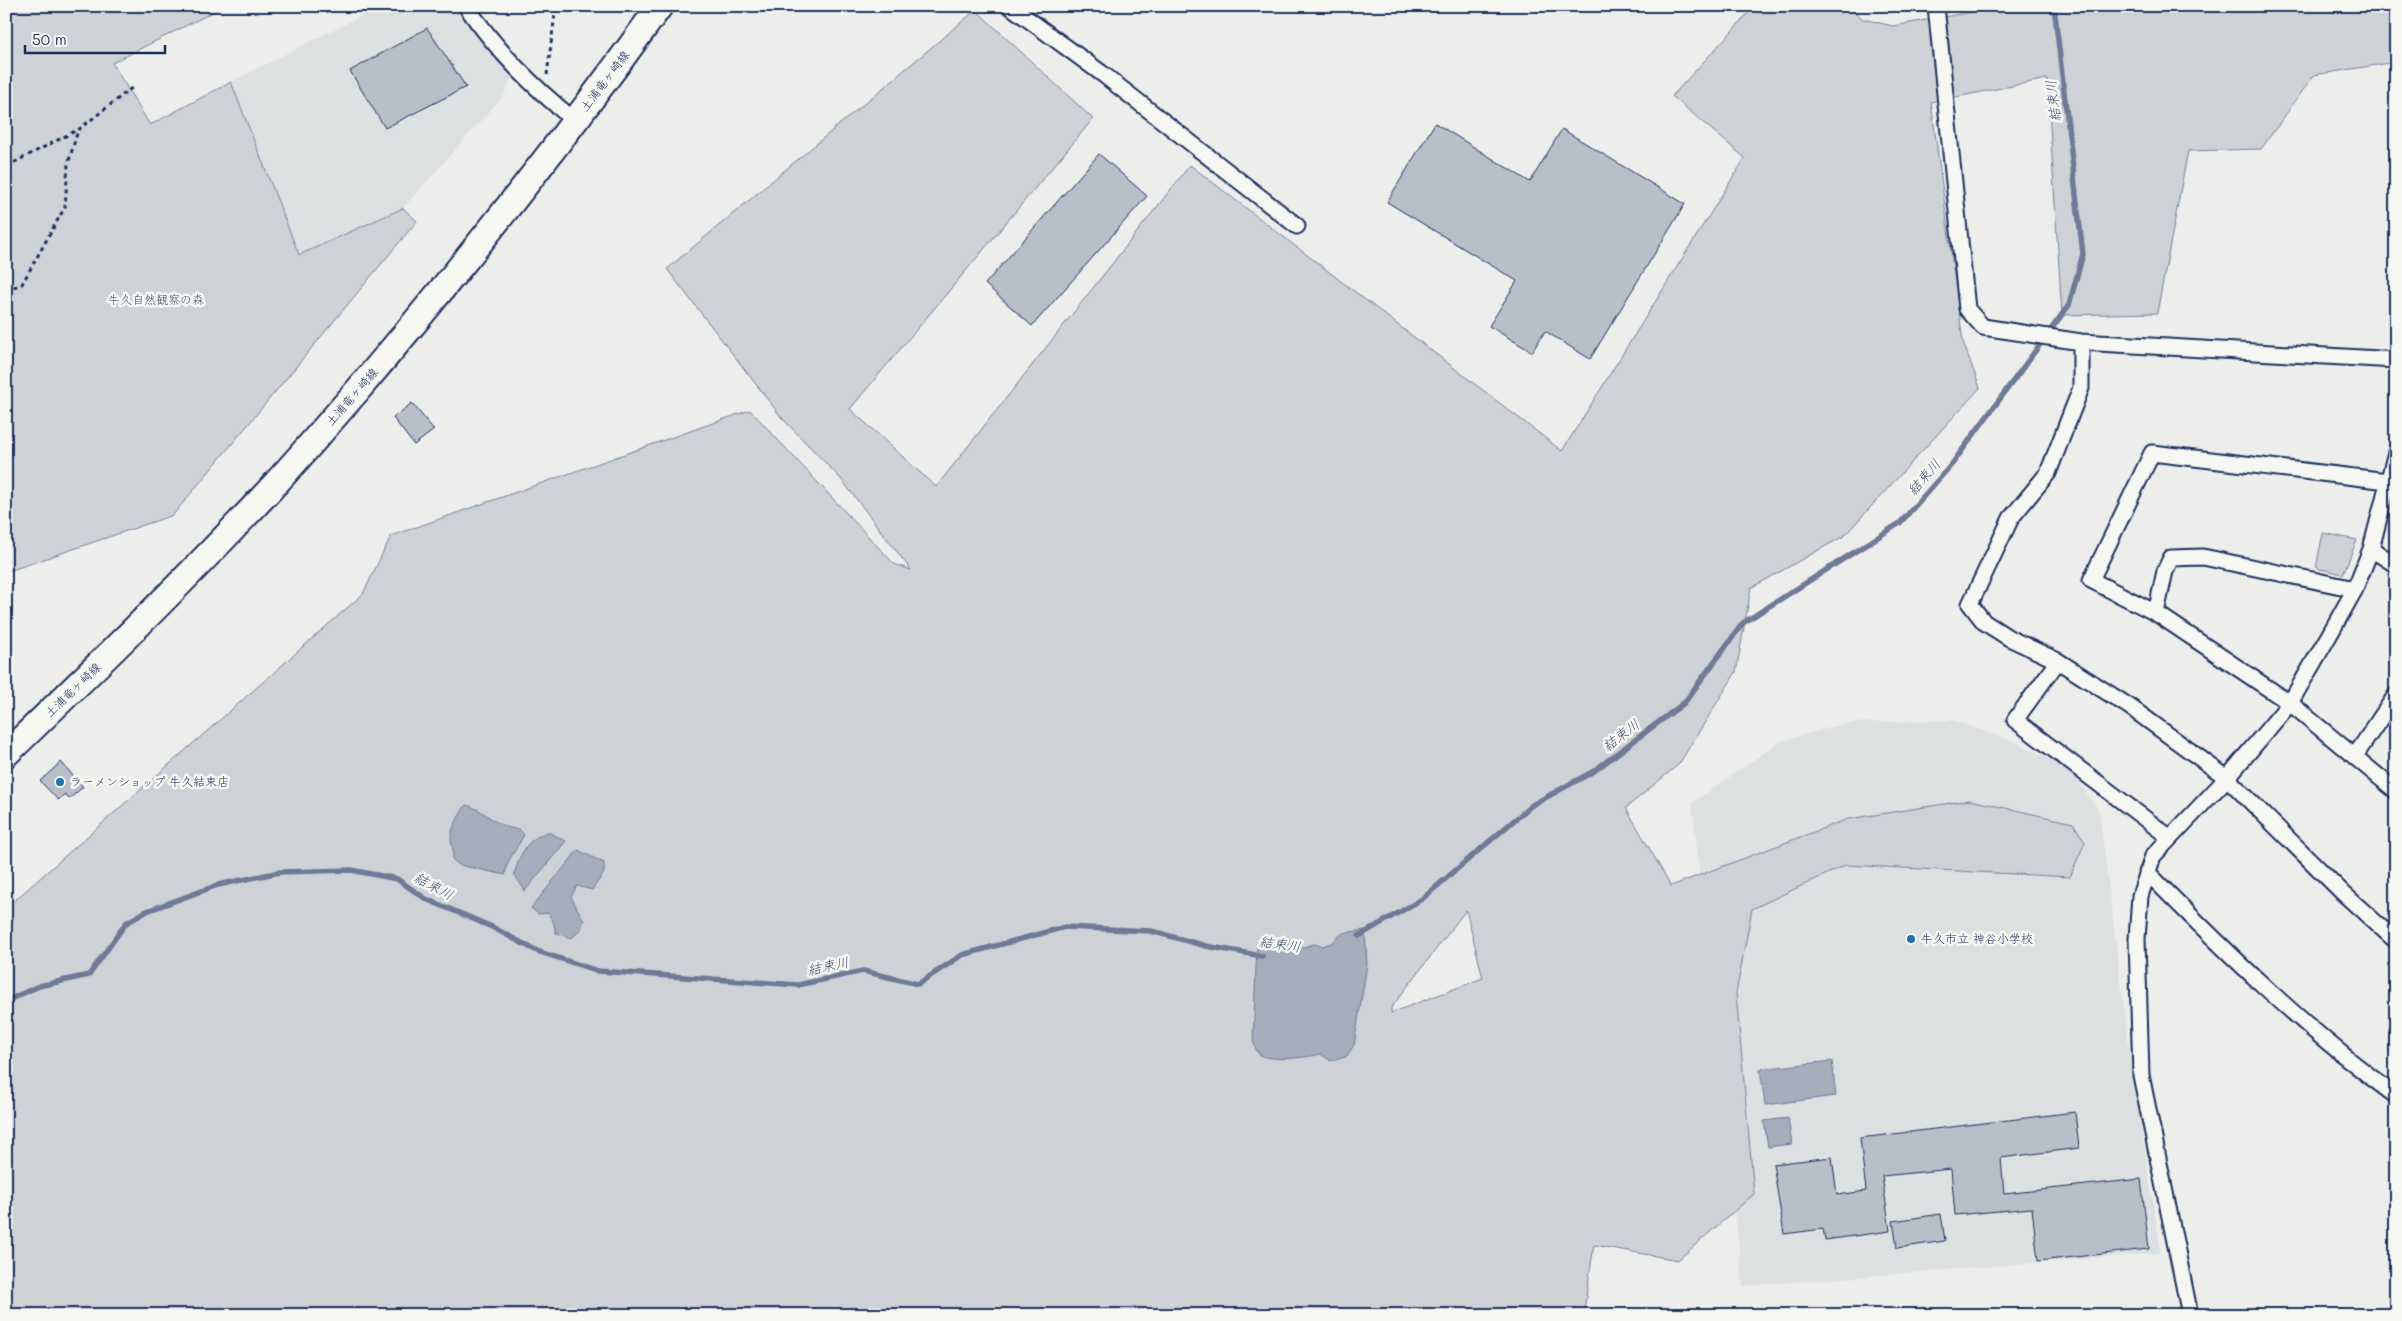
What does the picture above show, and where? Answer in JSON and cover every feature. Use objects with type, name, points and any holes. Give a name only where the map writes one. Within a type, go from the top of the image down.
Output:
[{"type":"main road","name":"土浦竜ヶ崎線","points":[[6,754],[116,648],[266,495],[409,330],[575,121],[660,6]]},
{"type":"street","points":[[466,6],[492,43],[544,96],[575,121]]},
{"type":"street","points":[[1010,6],[1104,75],[1297,226]]},
{"type":"street","points":[[1936,6],[1967,309],[1983,327],[2081,342],[2396,360]]},
{"type":"street","points":[[2081,342],[2081,388],[2048,473],[2011,518],[1970,604],[1984,622],[2009,638],[2058,661],[2130,707],[2227,778],[2344,894],[2396,940]]},
{"type":"street","points":[[2388,481],[2152,453],[2091,580],[2156,612],[2290,703],[2396,791]]},
{"type":"street","points":[[2190,1315],[2141,1075],[2137,938],[2140,896],[2153,856],[2227,778],[2290,703],[2355,589],[2372,550],[2395,456]]},
{"type":"street","points":[[2372,550],[2396,565]]},
{"type":"street","points":[[2156,612],[2165,571],[2171,558],[2203,557],[2355,589]]},
{"type":"street","points":[[2058,661],[2015,720],[2169,837]]},
{"type":"street","points":[[2355,756],[2396,695]]},
{"type":"street","points":[[2147,872],[2219,945],[2365,1073],[2396,1096]]},
{"type":"path","points":[[544,96],[556,6]]},
{"type":"path","points":[[6,163],[13,163],[78,130],[133,87]]},
{"type":"path","points":[[6,290],[22,284],[65,207],[68,164],[78,130]]},
{"type":"shaded area","points":[[380,6],[466,6],[515,68],[504,95],[403,208],[299,255],[231,82]]},
{"type":"shaded area","name":"牛久市立 神谷小学校","points":[[1952,720],[2015,742],[2067,767],[2099,810],[2132,1069],[2161,1253],[1743,1286],[1692,803],[1781,741],[1847,723]]},
{"type":"green space","name":"牛久自然観察の森","points":[[6,6],[225,6],[112,63],[150,125],[231,82],[299,255],[403,208],[417,221],[173,515],[6,572]]},
{"type":"green space","points":[[1755,6],[1848,6],[1863,19],[1893,26],[2005,6],[2396,6],[2396,62],[2314,75],[2261,149],[2188,151],[2157,313],[2062,315],[2047,79],[1931,102],[1963,342],[1980,388],[1844,536],[1751,588],[1736,672],[1679,764],[1626,808],[1671,886],[1848,819],[1970,800],[2073,823],[2085,842],[2070,877],[1846,865],[1752,909],[1736,993],[1754,1194],[1678,1260],[1594,1245],[1584,1310],[1586,1315],[6,1315],[6,908],[363,594],[391,536],[750,410],[894,564],[911,570],[841,479],[782,418],[667,269],[976,10],[1093,119],[850,409],[936,487],[1190,165],[1562,451],[1745,158],[1672,96]],"holes":[[[1466,910],[1483,978],[1391,1013],[1391,1008]]]},
{"type":"green space","points":[[2323,533],[2357,540],[2343,574],[2316,568]]},
{"type":"water","points":[[466,805],[473,807],[504,826],[519,829],[524,835],[508,862],[505,875],[459,865],[452,859],[452,830]]},
{"type":"water","points":[[548,832],[566,841],[525,891],[514,874],[519,860],[529,843]]},
{"type":"water","points":[[578,850],[604,863],[604,873],[592,890],[577,886],[571,897],[584,921],[580,931],[571,938],[556,933],[553,921],[548,913],[538,914],[531,908]]},
{"type":"water","points":[[1365,930],[1367,965],[1354,1045],[1346,1057],[1331,1061],[1321,1054],[1279,1059],[1263,1056],[1258,1053],[1253,1042],[1257,943],[1268,947],[1287,938],[1300,948],[1314,944],[1322,946],[1331,943],[1343,933]]},
{"type":"water","points":[[1832,1061],[1836,1096],[1765,1105],[1760,1069]]},
{"type":"water","points":[[1788,1118],[1792,1144],[1768,1147],[1764,1121]]},
{"type":"building","points":[[427,28],[466,87],[385,128],[350,71]]},
{"type":"building","points":[[1435,123],[1530,182],[1562,129],[1685,204],[1590,359],[1545,331],[1532,352],[1489,326],[1517,281],[1387,202]]},
{"type":"building","points":[[1099,154],[1147,196],[1032,326],[985,284]]},
{"type":"building","points":[[412,403],[434,430],[414,445],[393,418]]},
{"type":"building","name":"ラーメンショップ 牛久結束店","points":[[61,762],[83,787],[69,799],[65,794],[58,800],[40,781]]},
{"type":"building","points":[[2075,1112],[2079,1148],[2001,1158],[2004,1194],[2141,1179],[2149,1249],[2038,1261],[2032,1208],[1955,1215],[1951,1169],[1882,1176],[1890,1231],[1825,1240],[1823,1229],[1784,1234],[1773,1164],[1832,1157],[1837,1195],[1866,1191],[1860,1138]]},
{"type":"building","points":[[1941,1214],[1945,1241],[1897,1248],[1893,1221]]},
{"type":"waterway","name":"結束川","points":[[1359,936],[1422,899],[1532,805],[1594,771],[1684,703],[1743,623],[1900,523],[1952,464],[2069,305],[2083,254],[2054,6]]},
{"type":"waterway","name":"結束川","points":[[6,1001],[39,986],[89,975],[126,923],[147,911],[218,885],[280,872],[351,870],[397,879],[426,899],[492,927],[537,951],[598,971],[798,985],[863,971],[918,984],[962,955],[1065,927],[1151,931],[1206,946],[1262,956]]},
{"type":"place","name":"ラーメンショップ 牛久結束店","points":[[60,782]]},
{"type":"place","name":"牛久市立 神谷小学校","points":[[1911,939]]}]
